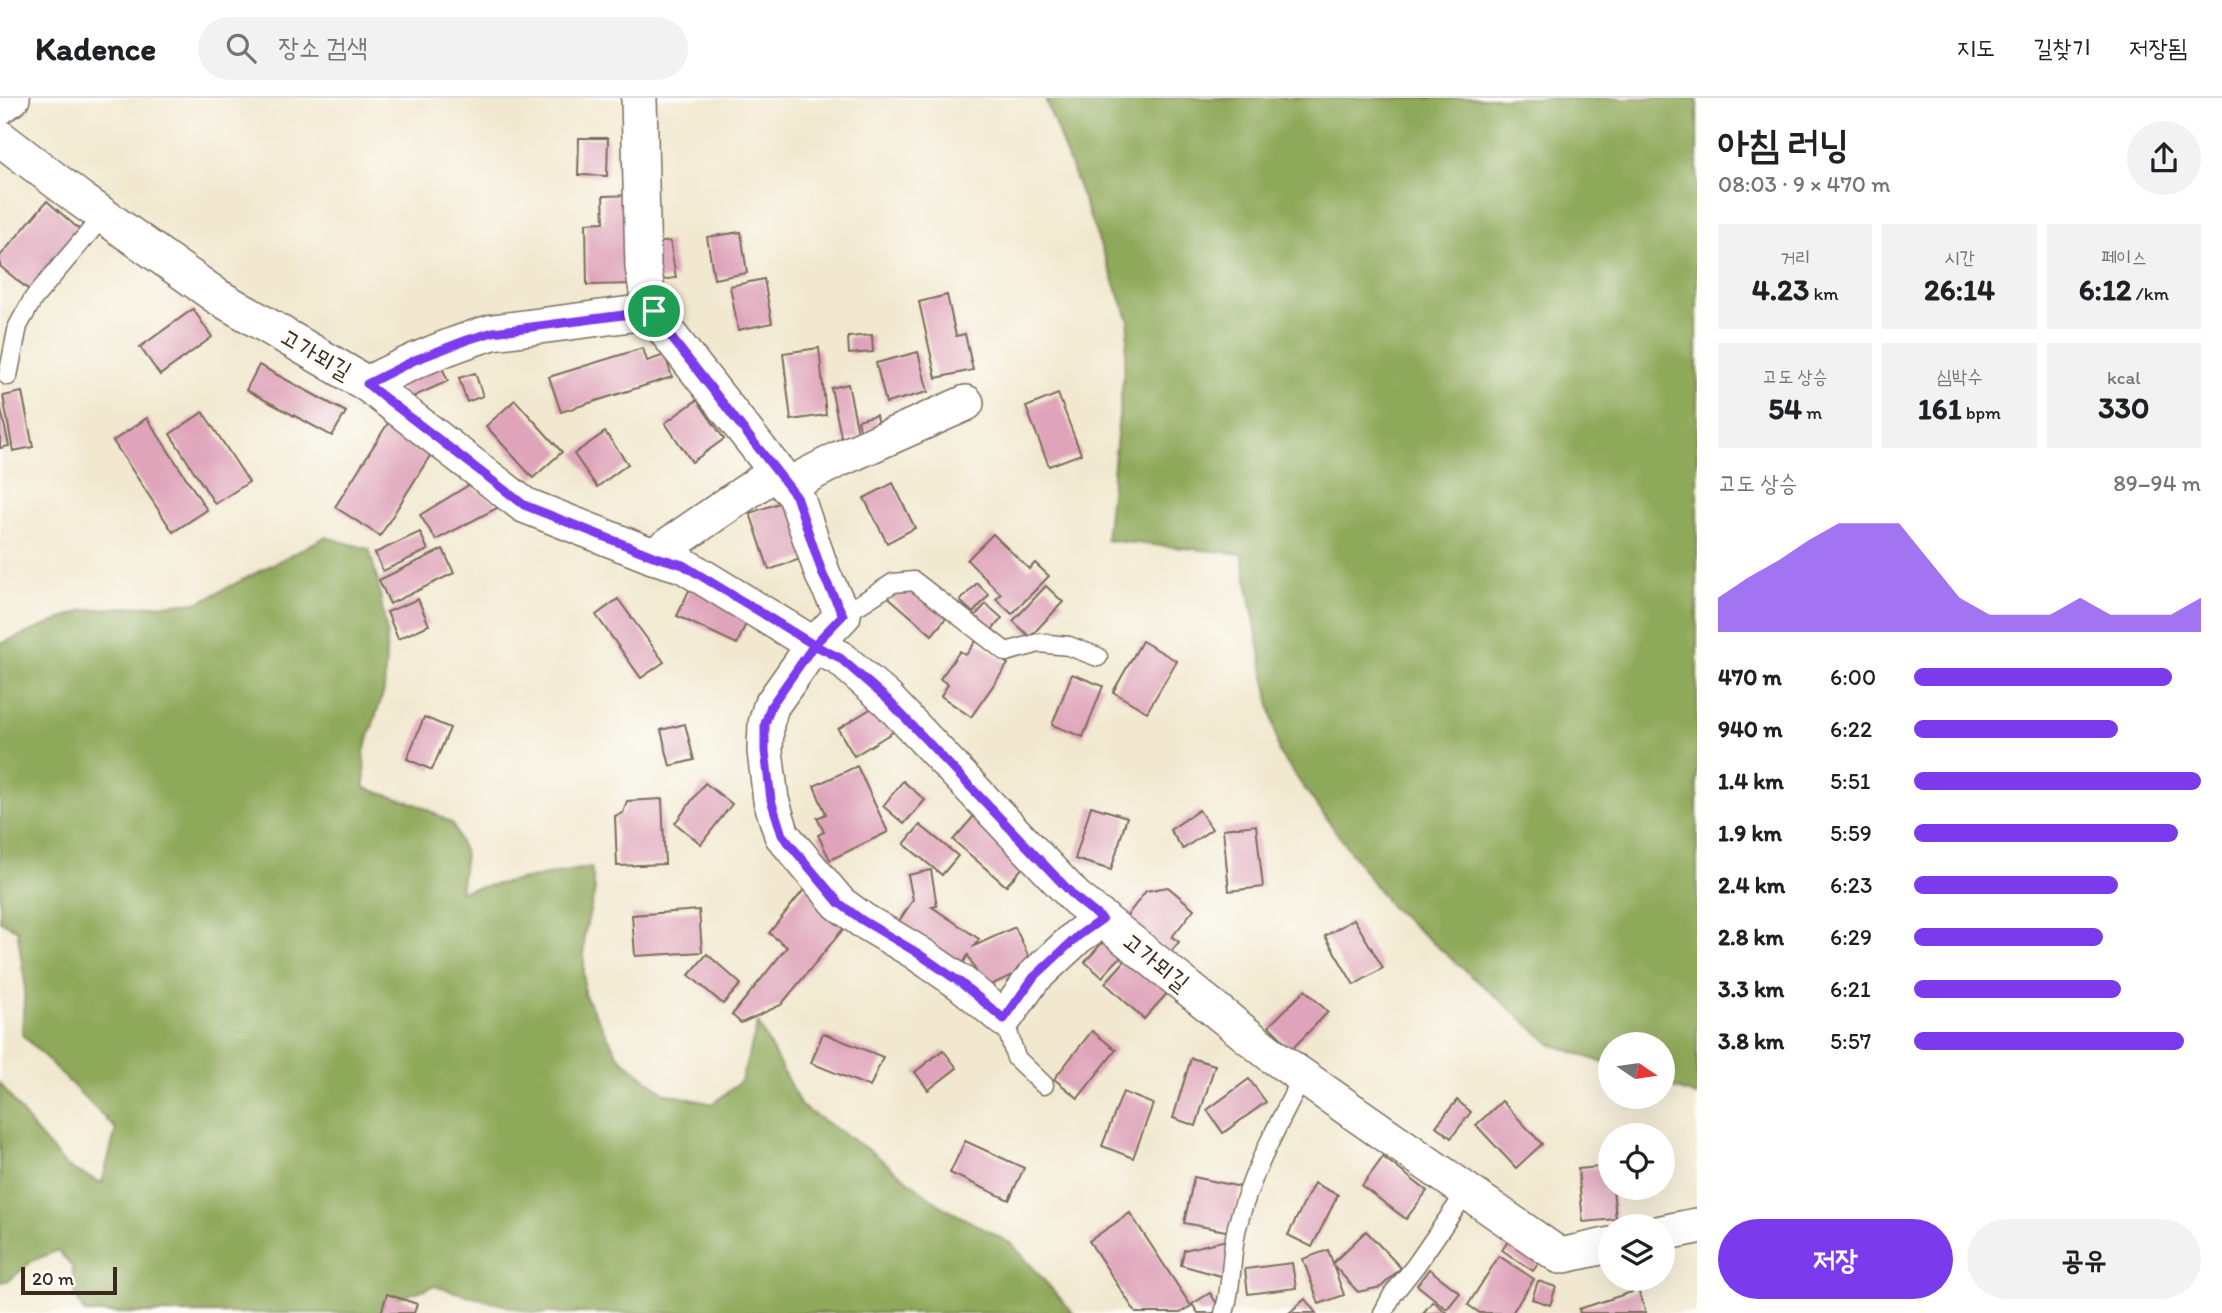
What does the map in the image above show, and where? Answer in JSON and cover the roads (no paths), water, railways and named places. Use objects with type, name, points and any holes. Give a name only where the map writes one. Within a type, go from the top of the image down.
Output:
[{"type":"street","points":[[0,106],[12,98]]},
{"type":"street","points":[[639,98],[643,267],[649,303],[663,327],[796,496],[823,575],[843,615],[814,645],[771,706],[765,724],[765,751],[771,800],[782,835],[839,903],[961,983],[1004,1019],[1033,978],[1078,936],[1102,919]]},
{"type":"street","name":"고가뫼길","points":[[0,138],[103,216],[218,297],[367,384],[524,505],[653,556],[683,565],[840,658],[887,699],[1076,898],[1273,1056],[1560,1256],[1598,1248]]},
{"type":"street","points":[[367,384],[415,360],[493,332],[654,311]]},
{"type":"street","points":[[653,556],[782,479],[849,454],[966,403]]},
{"type":"street","points":[[1675,1230],[1697,1226]]},
{"type":"lane","points":[[8,376],[18,326],[33,299],[103,216]]},
{"type":"lane","points":[[843,615],[893,583],[914,581],[1006,652],[1039,643],[1069,646],[1098,657]]},
{"type":"lane","points":[[1004,1019],[1016,1058],[1044,1085]]},
{"type":"lane","points":[[1224,1313],[1231,1284],[1237,1228],[1256,1169],[1303,1076]]},
{"type":"lane","points":[[1383,1313],[1393,1294],[1467,1191]]}]
